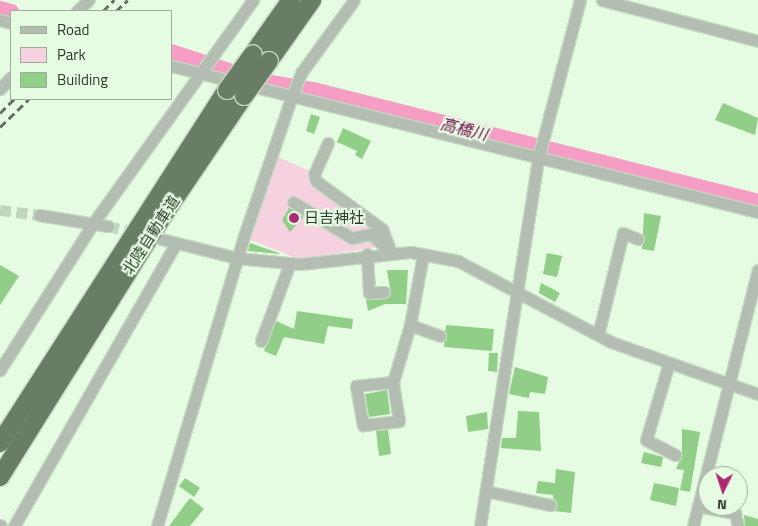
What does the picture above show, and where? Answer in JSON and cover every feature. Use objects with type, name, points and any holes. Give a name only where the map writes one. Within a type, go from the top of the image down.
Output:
[{"type":"highway","name":"北陸自動車道","points":[[0,443],[153,200],[227,90],[291,0]]},
{"type":"highway","name":"北陸自動車道","points":[[0,477],[86,338],[244,96],[312,0]]},
{"type":"highway","points":[[0,418],[153,200]]},
{"type":"highway","points":[[0,493],[86,338]]},
{"type":"street","points":[[78,10],[89,0]]},
{"type":"street","points":[[0,370],[94,222],[253,0]]},
{"type":"street","points":[[157,526],[237,258],[293,94],[301,73],[354,0]]},
{"type":"street","points":[[480,526],[538,156],[580,0]]},
{"type":"street","points":[[602,0],[758,41]]},
{"type":"street","points":[[172,66],[293,94],[758,212]]},
{"type":"street","points":[[0,89],[10,78]]},
{"type":"street","points":[[328,143],[314,174],[316,181],[382,228],[391,253]]},
{"type":"street","points":[[293,202],[352,238],[371,234],[391,253]]},
{"type":"street","points":[[39,215],[94,222],[108,226]]},
{"type":"street","points":[[598,335],[623,233],[638,238]]},
{"type":"street","points":[[162,239],[237,258],[290,263],[391,253],[423,255],[458,262],[516,294],[598,335],[669,363],[758,394]]},
{"type":"street","points":[[14,526],[176,243]]},
{"type":"street","points":[[366,254],[370,293],[384,292]]},
{"type":"street","points":[[393,382],[356,386],[363,424],[399,421],[393,382],[410,325],[423,255]]},
{"type":"street","points":[[261,341],[290,263]]},
{"type":"street","points":[[708,466],[758,270]]},
{"type":"street","points":[[410,325],[440,336]]},
{"type":"street","points":[[669,363],[646,440],[675,455]]},
{"type":"street","points":[[486,490],[550,505]]},
{"type":"street","points":[[693,526],[698,506]]},
{"type":"green space","points":[[278,157],[310,171],[384,222],[392,245],[299,259],[248,239]]},
{"type":"building","points":[[723,103],[758,118],[755,135],[715,120]]},
{"type":"building","points":[[311,114],[320,117],[314,134],[306,131]]},
{"type":"building","points":[[343,128],[371,141],[362,159],[355,155],[357,151],[337,142]]},
{"type":"building","points":[[289,208],[303,217],[290,232],[282,220]]},
{"type":"building","points":[[644,213],[661,216],[654,251],[642,249]]},
{"type":"building","points":[[250,243],[279,253],[279,254],[248,251]]},
{"type":"building","points":[[547,253],[562,256],[557,277],[543,274]]},
{"type":"building","points":[[0,265],[19,276],[0,305]]},
{"type":"building","points":[[387,270],[408,270],[406,304],[385,304],[368,311],[366,300],[391,295]]},
{"type":"building","points":[[541,283],[560,293],[555,302],[539,293]]},
{"type":"building","points":[[297,311],[353,319],[352,329],[328,326],[324,344],[284,337],[276,356],[264,351],[276,321],[294,329]]},
{"type":"building","points":[[446,325],[494,329],[492,351],[444,347]]},
{"type":"building","points":[[489,353],[498,353],[497,372],[488,371]]},
{"type":"building","points":[[515,367],[548,377],[545,394],[530,392],[529,398],[509,394]]},
{"type":"building","points":[[387,390],[390,414],[369,417],[365,394]]},
{"type":"building","points":[[518,411],[539,412],[541,451],[501,448],[502,438],[516,438]]},
{"type":"building","points":[[487,412],[488,429],[468,432],[466,416]]},
{"type":"building","points":[[682,429],[700,432],[690,492],[680,490],[684,470],[676,469],[682,455]]},
{"type":"building","points":[[388,430],[391,454],[379,456],[376,431]]},
{"type":"building","points":[[644,452],[663,457],[661,467],[641,463]]},
{"type":"building","points":[[556,469],[575,472],[571,513],[554,511],[553,495],[536,493],[538,481],[555,483]]},
{"type":"building","points":[[185,478],[200,488],[194,497],[179,486]]},
{"type":"building","points":[[654,483],[679,488],[676,506],[650,500]]},
{"type":"building","points":[[190,498],[204,509],[190,526],[169,526]]},
{"type":"building","points":[[744,516],[758,519],[758,526],[745,526]]},
{"type":"waterway","name":"高橋川","points":[[0,10],[10,13]]},
{"type":"waterway","name":"高橋川","points":[[172,53],[259,82],[313,91],[758,203]]},
{"type":"tunnel","points":[[0,210],[39,215]]},
{"type":"tunnel","points":[[108,226],[140,234]]},
{"type":"railway","points":[[104,10],[114,0]]},
{"type":"railway","points":[[117,10],[128,0]]},
{"type":"railway","points":[[0,113],[13,100]]},
{"type":"railway","points":[[0,127],[28,100]]},
{"type":"place","name":"日吉神社","points":[[294,218]]}]
